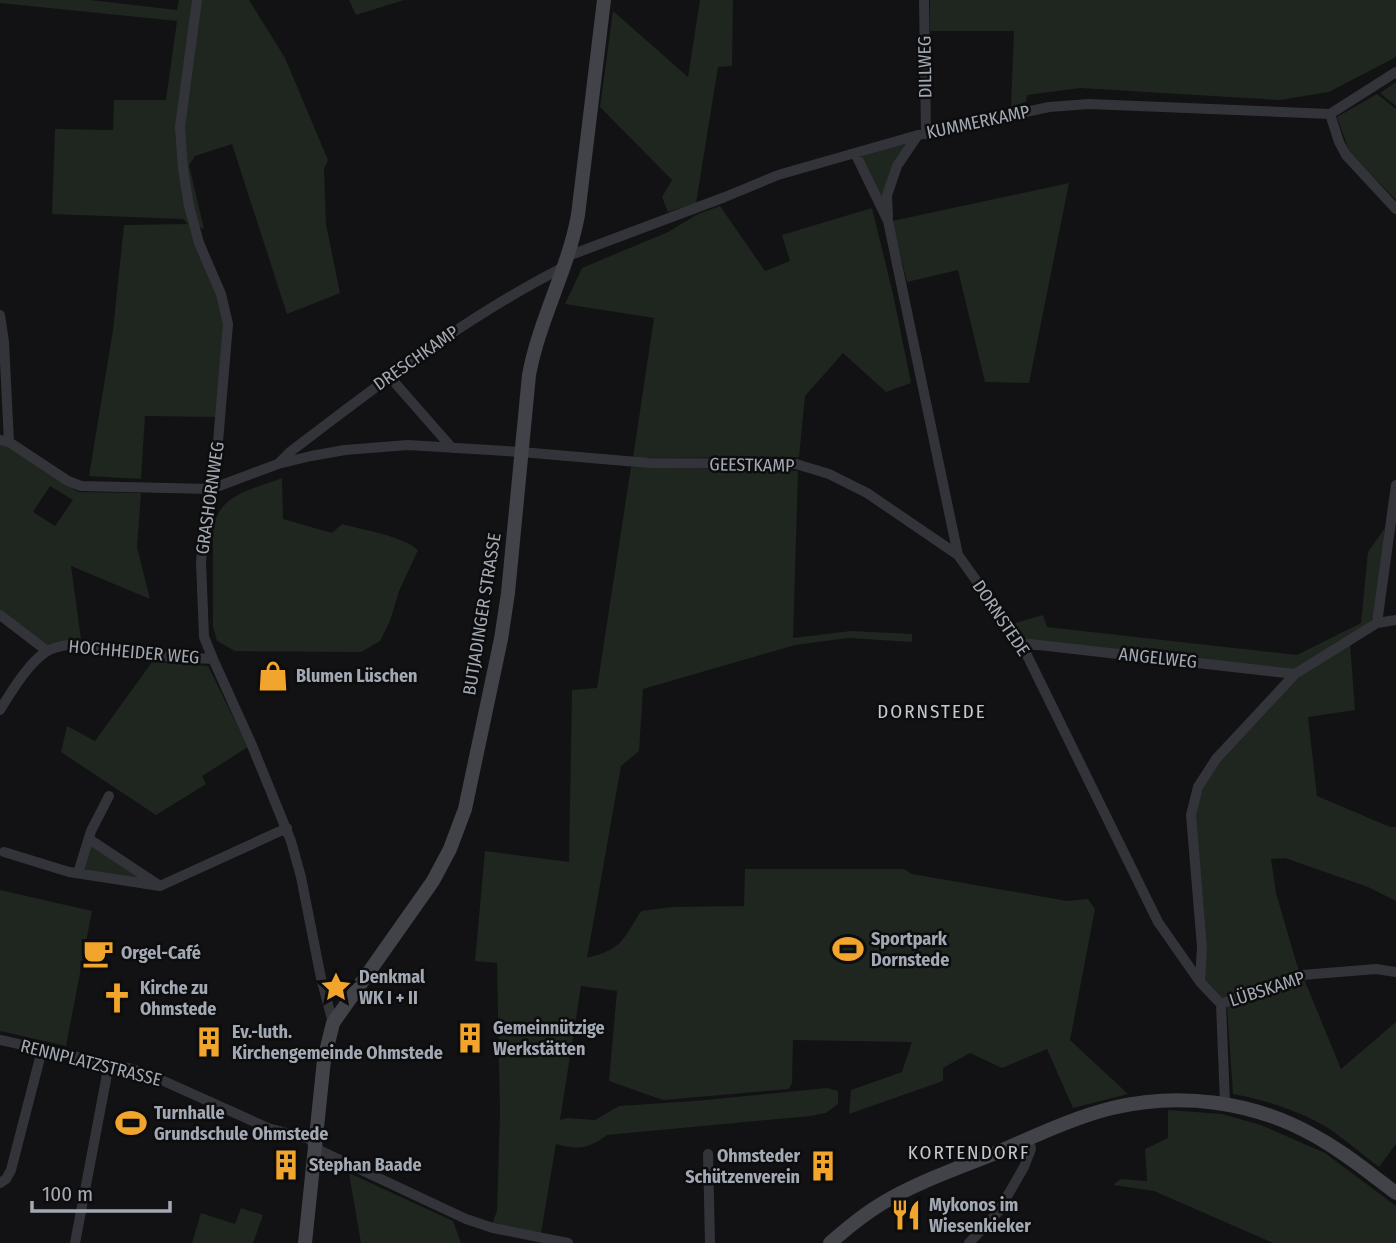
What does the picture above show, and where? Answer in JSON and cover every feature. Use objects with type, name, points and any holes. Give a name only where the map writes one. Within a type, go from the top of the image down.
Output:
[{"type":"street","name":"GRASHORNWEG","points":[[197,0],[180,127],[183,169],[199,243],[221,294],[228,324],[215,477],[207,502],[201,562],[204,637],[287,828],[301,877],[333,1023]]},
{"type":"street","name":"BUTJADINGER STRASSE","points":[[305,1243],[324,1060],[333,1023],[443,865],[464,810],[501,639],[508,593],[532,357],[566,261],[578,215],[604,0]]},
{"type":"street","name":"DILLWEG","points":[[922,134],[923,0]]},
{"type":"street","points":[[1396,72],[1330,114],[1346,155],[1396,209]]},
{"type":"street","name":"KUMMERKAMP","points":[[566,261],[778,175],[922,134],[1049,107],[1089,104],[1330,114]]},
{"type":"street","name":"DORNSTEDE","points":[[922,134],[897,166],[887,195],[888,222],[958,555],[1021,643],[1158,922],[1200,982],[1221,1004]]},
{"type":"street","name":"DORNSTEDE","points":[[855,153],[888,222]]},
{"type":"street","name":"DRESCHKAMP","points":[[278,464],[389,376],[501,300],[566,261]]},
{"type":"street","points":[[0,315],[4,342],[4,441],[68,481],[81,486],[211,489],[278,464]]},
{"type":"street","points":[[389,376],[453,448]]},
{"type":"street","name":"GEESTKAMP","points":[[278,464],[345,450],[408,445],[649,463],[796,464],[829,474],[867,493],[958,555]]},
{"type":"street","points":[[1377,624],[1396,485]]},
{"type":"street","points":[[0,615],[47,651]]},
{"type":"street","points":[[1200,982],[1202,947],[1191,815],[1198,788],[1216,758],[1295,674],[1377,624],[1396,620]]},
{"type":"street","name":"ANGELWEG","points":[[1021,643],[1295,674]]},
{"type":"street","name":"HOCHHEIDER WEG","points":[[0,710],[25,673],[47,651],[57,647],[70,644],[155,656],[213,659]]},
{"type":"street","points":[[78,873],[89,839],[109,796]]},
{"type":"street","points":[[4,852],[69,872],[160,886],[287,828]]},
{"type":"street","points":[[89,839],[160,886]]},
{"type":"street","name":"LÜBSKAMP","points":[[1221,1004],[1302,975],[1376,969],[1396,972]]},
{"type":"street","points":[[1221,1004],[1225,1104]]},
{"type":"street","name":"RENNPLATZSTRASSE","points":[[0,1040],[132,1069],[170,1083],[278,1132],[309,1139],[321,1151],[466,1219],[493,1228],[568,1243]]},
{"type":"street","points":[[0,1183],[11,1170],[42,1050]]},
{"type":"street","points":[[75,1243],[109,1064]]},
{"type":"street","points":[[830,1243],[867,1214],[897,1196],[1088,1115],[1145,1101],[1225,1104],[1265,1114],[1306,1131],[1396,1193]]},
{"type":"street","points":[[969,1243],[998,1212],[1024,1167],[1031,1149],[1029,1139]]},
{"type":"street","points":[[709,1154],[710,1243]]},
{"type":"shaded area","points":[[0,0],[90,0],[177,10],[179,0],[249,0],[285,58],[328,160],[324,169],[326,224],[340,293],[287,314],[232,144],[195,156],[189,165],[204,229],[189,225],[221,307],[225,335],[217,417],[145,416],[141,479],[89,476],[113,330],[124,225],[188,224],[183,219],[52,214],[55,129],[113,130],[114,100],[166,100],[177,21],[0,3]]},
{"type":"shaded area","points":[[349,0],[404,0],[356,15]]},
{"type":"shaded area","points":[[700,0],[733,0],[732,66],[718,67],[696,203],[668,212],[662,197],[672,180],[600,107],[613,11],[688,77]]},
{"type":"shaded area","points":[[930,0],[1396,0],[1396,57],[1329,92],[1280,100],[1080,88],[1027,95],[1026,102],[1011,107],[1014,31],[930,31]]},
{"type":"shaded area","points":[[1396,82],[1396,106],[1380,93]]},
{"type":"shaded area","points":[[1377,94],[1396,109],[1396,200],[1350,153],[1337,117]]},
{"type":"shaded area","points":[[911,139],[884,207],[861,154]]},
{"type":"shaded area","points":[[1069,183],[1029,383],[985,382],[958,270],[907,282],[892,221]]},
{"type":"shaded area","points":[[720,206],[765,271],[790,261],[782,235],[872,208],[911,383],[886,392],[843,353],[805,396],[799,457],[633,458],[654,318],[565,304],[582,268],[668,232],[698,214]]},
{"type":"shaded area","points":[[0,445],[7,446],[78,492],[141,493],[137,547],[150,599],[71,566],[81,639],[46,647],[0,611]],"holes":[[[50,486],[73,500],[55,526],[33,512]]]},
{"type":"shaded area","points":[[631,467],[798,471],[793,638],[851,631],[912,634],[912,642],[848,638],[795,645],[643,689],[639,751],[621,766],[587,958],[614,948],[642,911],[672,907],[744,906],[745,869],[904,869],[912,874],[1067,901],[1088,899],[1095,909],[1070,1040],[1128,1094],[1073,1108],[1047,1049],[1002,1068],[970,1053],[943,1068],[943,1081],[849,1114],[851,1090],[902,1072],[912,1042],[793,1040],[792,1083],[789,1089],[663,1100],[609,1081],[617,991],[581,986],[560,1120],[595,1120],[619,1106],[827,1088],[838,1091],[838,1104],[826,1113],[810,1116],[607,1135],[583,1147],[556,1144],[541,1233],[492,1224],[497,1211],[500,1112],[497,963],[475,961],[485,851],[569,862],[572,690],[597,688]]},
{"type":"shaded area","points":[[282,478],[283,519],[332,533],[342,524],[393,537],[418,550],[380,641],[361,652],[235,651],[217,641],[213,627],[213,529],[216,517],[238,494]]},
{"type":"shaded area","points":[[1385,528],[1375,622],[1296,670],[1023,641],[1012,624],[1043,615],[1047,627],[1297,655],[1361,623],[1368,552]]},
{"type":"shaded area","points":[[1350,643],[1355,710],[1308,717],[1317,796],[1390,827],[1396,827],[1396,901],[1368,887],[1285,858],[1271,859],[1276,893],[1300,972],[1223,1000],[1204,980],[1207,944],[1195,815],[1203,788],[1221,759],[1298,675]]},
{"type":"shaded area","points":[[152,662],[208,666],[248,747],[202,776],[206,784],[156,815],[61,752],[67,726],[95,741]]},
{"type":"shaded area","points":[[91,845],[145,880],[83,871]]},
{"type":"shaded area","points":[[0,890],[92,911],[66,1046],[0,1031]]},
{"type":"shaded area","points":[[1304,979],[1341,1069],[1396,1022],[1396,1144],[1379,1167],[1331,1130],[1308,1117],[1271,1103],[1233,1094],[1227,1006]]},
{"type":"shaded area","points":[[1168,1110],[1222,1114],[1261,1125],[1325,1153],[1396,1206],[1396,1243],[1273,1243],[1154,1191],[1113,1185],[1121,1179],[1147,1181],[1145,1149],[1168,1138]]},
{"type":"shaded area","points":[[349,1173],[453,1221],[461,1243],[361,1243]]},
{"type":"shaded area","points":[[241,1208],[263,1215],[253,1243],[192,1243],[201,1213],[235,1224]]},
{"type":"place","name":"Blumen Lüschen","points":[[273,676]]},
{"type":"place","name":"Sportpark Dornstede","points":[[848,949]]},
{"type":"place","name":"Orgel-Café","points":[[98,953]]},
{"type":"place","name":"Denkmal WK I + II","points":[[336,987]]},
{"type":"place","name":"Kirche zu Ohmstede","points":[[117,998]]},
{"type":"place","name":"Gemeinnützige Werkstätten","points":[[470,1038]]},
{"type":"place","name":"Ev.-luth. Kirchengemeinde Ohmstede","points":[[209,1042]]},
{"type":"place","name":"Turnhalle Grundschule Ohmstede","points":[[131,1123]]},
{"type":"place","name":"Stephan Baade","points":[[286,1165]]},
{"type":"place","name":"Ohmsteder Schützenverein","points":[[823,1166]]},
{"type":"place","name":"Mykonos im Wiesenkieker","points":[[906,1215]]},
{"type":"district","name":"DORNSTEDE","points":[[932,711]]},
{"type":"district","name":"KORTENDORF","points":[[969,1152]]}]
